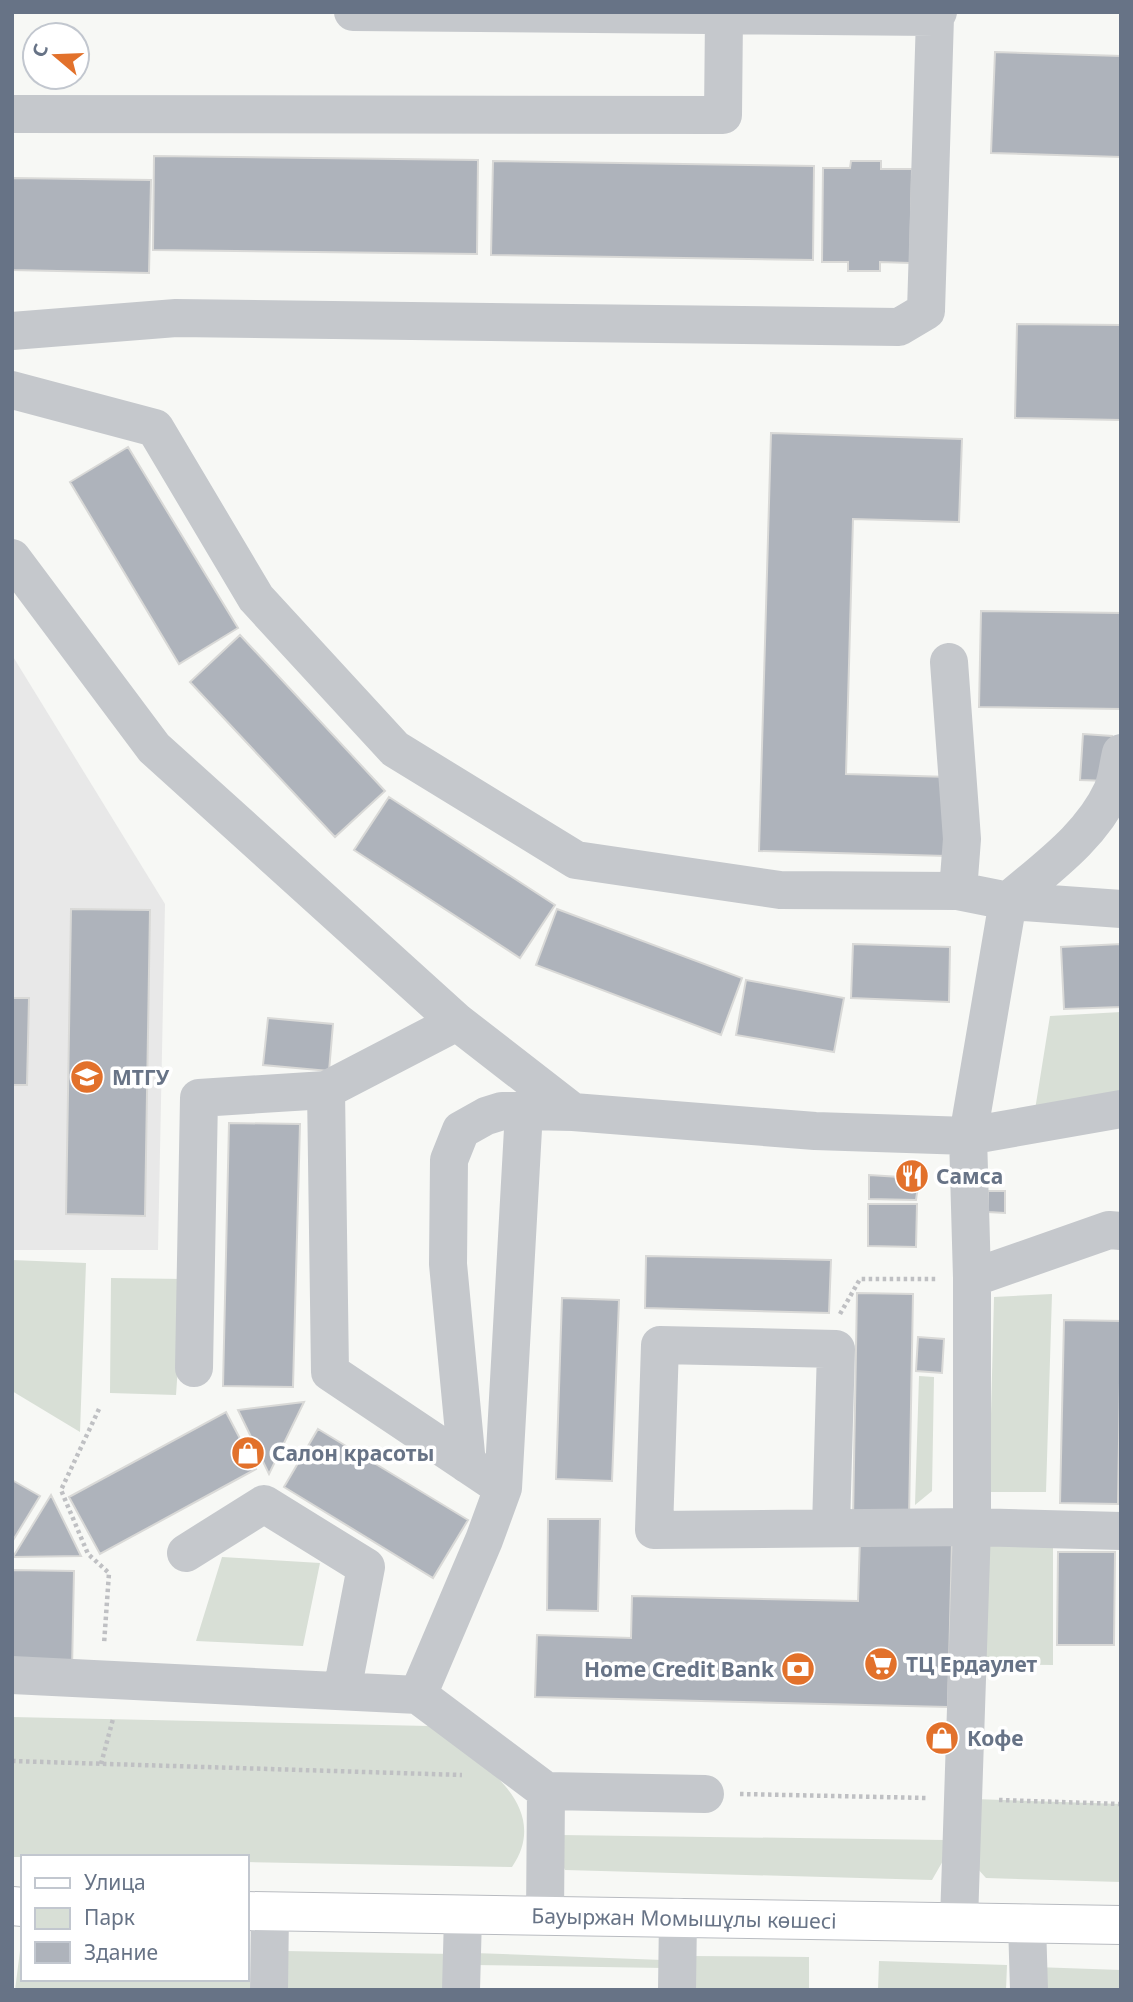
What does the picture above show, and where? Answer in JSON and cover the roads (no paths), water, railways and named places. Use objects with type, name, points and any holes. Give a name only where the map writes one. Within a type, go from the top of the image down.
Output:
[{"type":"main road","name":"Бауыржан Момышұлы көшесі","points":[[258,1912],[1121,1925]]},
{"type":"street","points":[[12,331],[176,318],[899,327],[926,311],[937,15],[353,12]]},
{"type":"street","points":[[12,114],[723,116],[724,16]]},
{"type":"street","points":[[12,390],[155,428],[256,597],[395,749],[576,860],[780,890],[958,891],[1008,901],[1121,909]]},
{"type":"street","points":[[12,558],[154,748],[457,1022],[573,1112]]},
{"type":"street","points":[[948,662],[962,839],[958,891]]},
{"type":"street","points":[[959,1921],[972,1527],[972,1278],[968,1136],[1008,901],[1074,844],[1097,817],[1114,789],[1121,753]]},
{"type":"street","points":[[194,1368],[199,1098],[326,1090],[457,1022]]},
{"type":"street","points":[[326,1090],[330,1372],[503,1488]]},
{"type":"street","points":[[467,1464],[448,1264],[449,1160],[461,1130],[494,1113],[524,1111],[573,1112],[815,1130],[968,1136],[1121,1109]]},
{"type":"street","points":[[418,1695],[484,1540],[503,1488],[524,1111]]},
{"type":"street","points":[[972,1278],[1109,1230],[1121,1231]]},
{"type":"street","points":[[831,1528],[836,1349],[660,1345],[654,1530],[972,1527],[1121,1531]]},
{"type":"street","points":[[186,1553],[264,1504],[366,1567],[342,1691]]},
{"type":"street","points":[[12,1675],[418,1695],[546,1791],[705,1794]]},
{"type":"street","points":[[545,1916],[546,1791]]},
{"type":"street","points":[[258,1912],[269,1990]]},
{"type":"street","points":[[461,1990],[463,1916]]},
{"type":"street","points":[[677,1990],[678,1917]]},
{"type":"street","points":[[1027,1923],[1028,1990]]},
{"type":"place","name":"МТГУ","points":[[87,1077]]},
{"type":"place","name":"Самса","points":[[912,1176]]},
{"type":"place","name":"Салон красоты","points":[[248,1453]]},
{"type":"place","name":"ТЦ Ердаулет","points":[[881,1664]]},
{"type":"place","name":"Home Credit Bank","points":[[798,1669]]},
{"type":"place","name":"Кофе","points":[[942,1738]]}]
